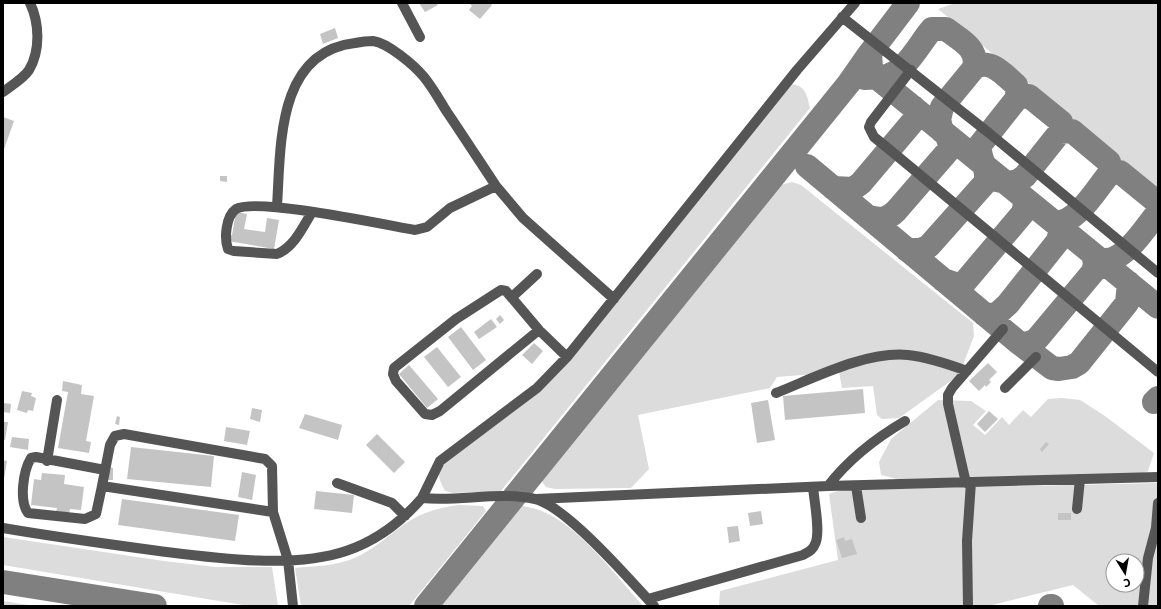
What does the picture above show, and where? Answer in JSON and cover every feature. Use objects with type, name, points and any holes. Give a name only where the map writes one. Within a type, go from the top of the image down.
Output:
[{"type":"lane","points":[[3,92],[29,70],[35,51],[38,34],[35,14],[30,3]]},
{"type":"lane","points":[[402,3],[420,37]]},
{"type":"lane","points":[[3,528],[79,540],[216,558],[288,560],[312,559],[346,551],[368,542],[405,516],[422,498],[440,461],[537,388],[567,357],[797,70],[855,3]]},
{"type":"lane","points":[[842,17],[911,70],[1158,272]]},
{"type":"lane","points":[[277,206],[282,134],[288,100],[298,77],[318,57],[332,49],[350,44],[372,41],[389,46],[424,76],[496,186],[523,218],[614,299]]},
{"type":"lane","points":[[911,70],[871,122],[869,127],[870,132],[1158,372]]},
{"type":"lane","points":[[312,212],[291,245],[284,252],[277,254],[234,251],[228,249],[226,242],[231,214],[235,209],[241,207],[277,206],[312,212],[415,230],[427,227],[450,208],[496,186]]},
{"type":"lane","points":[[512,297],[537,274]]},
{"type":"lane","points":[[539,330],[440,411],[432,415],[425,414],[396,381],[393,374],[394,368],[456,319],[501,290],[506,291],[512,297],[539,330],[567,357]]},
{"type":"lane","points":[[968,606],[967,541],[969,482],[948,404],[948,395],[952,388],[1003,330]]},
{"type":"lane","points":[[776,393],[848,365],[882,356],[907,355],[928,358],[968,371]]},
{"type":"lane","points":[[1005,388],[1036,356]]},
{"type":"lane","points":[[47,461],[57,400]]},
{"type":"lane","points":[[828,486],[839,473],[874,441],[884,433],[905,421]]},
{"type":"lane","points":[[104,470],[47,461],[36,457],[31,458],[27,464],[22,499],[24,507],[28,513],[85,519],[91,518],[96,514],[110,445],[115,436],[124,434],[265,459],[272,466],[273,512],[288,560],[293,606]]},
{"type":"lane","points":[[422,498],[442,500],[515,497],[536,499],[828,486],[1158,477]]},
{"type":"lane","points":[[1077,509],[1080,479]]},
{"type":"lane","points":[[337,484],[392,503],[405,516]]},
{"type":"lane","points":[[102,486],[273,512]]},
{"type":"lane","points":[[856,486],[861,518]]},
{"type":"lane","points":[[536,499],[565,516],[651,603],[803,554],[812,549],[816,543],[817,534],[813,487]]},
{"type":"lane","points":[[1142,606],[1148,558],[1156,528],[1158,503]]},
{"type":"shaded area","points":[[955,3],[1158,3],[1158,190],[938,9]]},
{"type":"shaded area","points":[[790,84],[802,88],[808,98],[810,108],[501,491],[453,493],[445,491],[439,473],[446,461],[548,382]]},
{"type":"shaded area","points":[[792,182],[801,185],[973,323],[974,336],[959,375],[899,418],[882,419],[877,415],[873,386],[842,388],[839,372],[777,377],[770,388],[638,415],[649,469],[631,488],[555,489],[546,487],[540,479],[777,186]]},
{"type":"shaded area","points":[[1062,398],[1080,400],[1105,416],[1154,453],[1148,471],[1141,474],[897,479],[881,475],[879,462],[891,439],[938,400],[971,401],[986,411],[973,425],[985,435],[1002,417],[1009,425],[1023,410],[1031,417],[1048,399]]},
{"type":"shaded area","points":[[1158,483],[1158,606],[1099,606],[1073,585],[988,606],[719,606],[720,591],[838,560],[829,494],[841,490]]},
{"type":"shaded area","points":[[460,505],[483,506],[486,511],[409,606],[301,606],[295,568],[332,564],[352,559],[376,546],[404,525],[423,514]]},
{"type":"shaded area","points":[[518,505],[544,512],[558,519],[571,529],[610,567],[643,606],[438,606]]},
{"type":"shaded area","points":[[3,537],[164,561],[216,567],[272,567],[278,606],[249,606],[3,565]]},
{"type":"shaded area","points":[[3,601],[35,606],[3,606]]},
{"type":"building","points":[[419,3],[436,3],[438,5],[425,12]]},
{"type":"building","points":[[469,3],[490,3],[492,5],[480,19],[469,10],[472,6]]},
{"type":"building","points":[[335,28],[338,38],[323,44],[320,34]]},
{"type":"building","points":[[3,117],[14,121],[3,152]]},
{"type":"building","points":[[220,176],[227,176],[227,182],[220,181]]},
{"type":"building","points":[[236,212],[247,214],[244,229],[265,232],[267,218],[279,220],[274,249],[228,241],[229,235],[232,235]]},
{"type":"building","points":[[500,315],[504,320],[500,324],[496,319]]},
{"type":"building","points":[[491,319],[497,327],[479,339],[474,332]]},
{"type":"building","points":[[461,327],[486,360],[473,370],[448,337]]},
{"type":"building","points":[[534,343],[543,351],[532,364],[522,355]]},
{"type":"building","points":[[437,347],[461,377],[448,387],[424,357]]},
{"type":"building","points":[[988,363],[997,372],[989,380],[991,382],[979,391],[969,381]]},
{"type":"building","points":[[409,365],[438,399],[427,408],[399,374]]},
{"type":"building","points":[[63,381],[82,385],[81,394],[94,396],[86,441],[91,442],[89,453],[58,448],[68,392],[62,391]]},
{"type":"building","points":[[863,389],[865,413],[785,420],[783,396]]},
{"type":"building","points":[[22,391],[32,393],[31,396],[36,398],[33,411],[28,410],[27,413],[17,410]]},
{"type":"building","points":[[768,400],[775,440],[757,443],[751,403]]},
{"type":"building","points":[[3,403],[11,404],[10,413],[3,412]]},
{"type":"building","points":[[252,408],[262,410],[260,422],[250,419]]},
{"type":"building","points":[[989,411],[998,419],[985,432],[977,424]]},
{"type":"building","points":[[305,414],[342,425],[338,440],[299,428]]},
{"type":"building","points":[[117,416],[120,417],[119,425],[115,424]]},
{"type":"building","points":[[3,422],[8,422],[5,440],[3,440]]},
{"type":"building","points":[[226,427],[250,431],[247,445],[224,441]]},
{"type":"building","points":[[377,434],[405,462],[394,473],[366,445]]},
{"type":"building","points":[[12,437],[29,439],[28,450],[10,447]]},
{"type":"building","points":[[1046,442],[1049,444],[1042,452],[1040,449]]},
{"type":"building","points":[[131,447],[214,456],[211,487],[127,479]]},
{"type":"building","points":[[3,460],[7,461],[4,479],[3,479]]},
{"type":"building","points":[[108,467],[113,468],[113,480],[107,480]]},
{"type":"building","points":[[242,472],[256,475],[252,500],[238,497]]},
{"type":"building","points":[[42,473],[65,475],[64,484],[84,487],[81,510],[70,509],[69,514],[56,512],[57,508],[31,505],[34,479],[41,480]]},
{"type":"building","points":[[316,491],[354,495],[352,513],[314,509]]},
{"type":"building","points":[[122,499],[239,515],[235,541],[118,525]]},
{"type":"building","points":[[761,511],[763,524],[750,526],[748,513]]},
{"type":"building","points":[[1058,513],[1071,513],[1071,520],[1058,520]]},
{"type":"building","points":[[738,526],[740,541],[729,543],[727,527]]},
{"type":"building","points":[[844,537],[845,541],[852,539],[857,554],[842,558],[836,540]]},
{"type":"taxiway","points":[[908,3],[870,53],[871,69],[876,77],[1158,307]]},
{"type":"taxiway","points":[[864,78],[883,77],[898,70],[911,58],[932,29],[946,29],[967,45],[974,55],[975,61],[974,68],[942,107],[939,120],[942,131]]},
{"type":"taxiway","points":[[426,606],[849,83],[870,53]]},
{"type":"taxiway","points":[[907,250],[921,250],[929,246],[985,183],[986,173],[980,145],[1018,97],[1016,85],[997,69],[986,65],[980,65],[974,68]]},
{"type":"taxiway","points":[[993,179],[1010,183],[1018,181],[1025,176],[1060,132],[1061,122],[1029,96],[1018,97]]},
{"type":"taxiway","points":[[833,188],[853,189],[861,183],[915,119],[916,113],[913,107]]},
{"type":"taxiway","points":[[1055,223],[1063,221],[1079,212],[1109,174],[1111,168],[1109,162],[1072,131],[1060,132]]},
{"type":"taxiway","points":[[868,217],[876,219],[886,218],[896,211],[948,151],[950,145],[947,136]]},
{"type":"taxiway","points":[[807,166],[1019,343],[1052,368],[1059,369],[1072,367],[1079,363],[1127,303],[1129,283]]},
{"type":"taxiway","points":[[1109,174],[1120,172],[1158,203]]},
{"type":"taxiway","points":[[943,280],[955,284],[964,283],[1023,213],[1025,205],[1023,197]]},
{"type":"taxiway","points":[[1099,259],[1108,260],[1124,252],[1140,236],[1158,212]]},
{"type":"taxiway","points":[[984,314],[996,315],[1008,304],[1058,241],[1060,233],[1058,225]]},
{"type":"taxiway","points":[[1019,343],[1029,344],[1037,339],[1093,272],[1095,264],[1093,254]]},
{"type":"taxiway","points":[[1154,402],[1158,398]]},
{"type":"taxiway","points":[[3,582],[155,606]]}]
